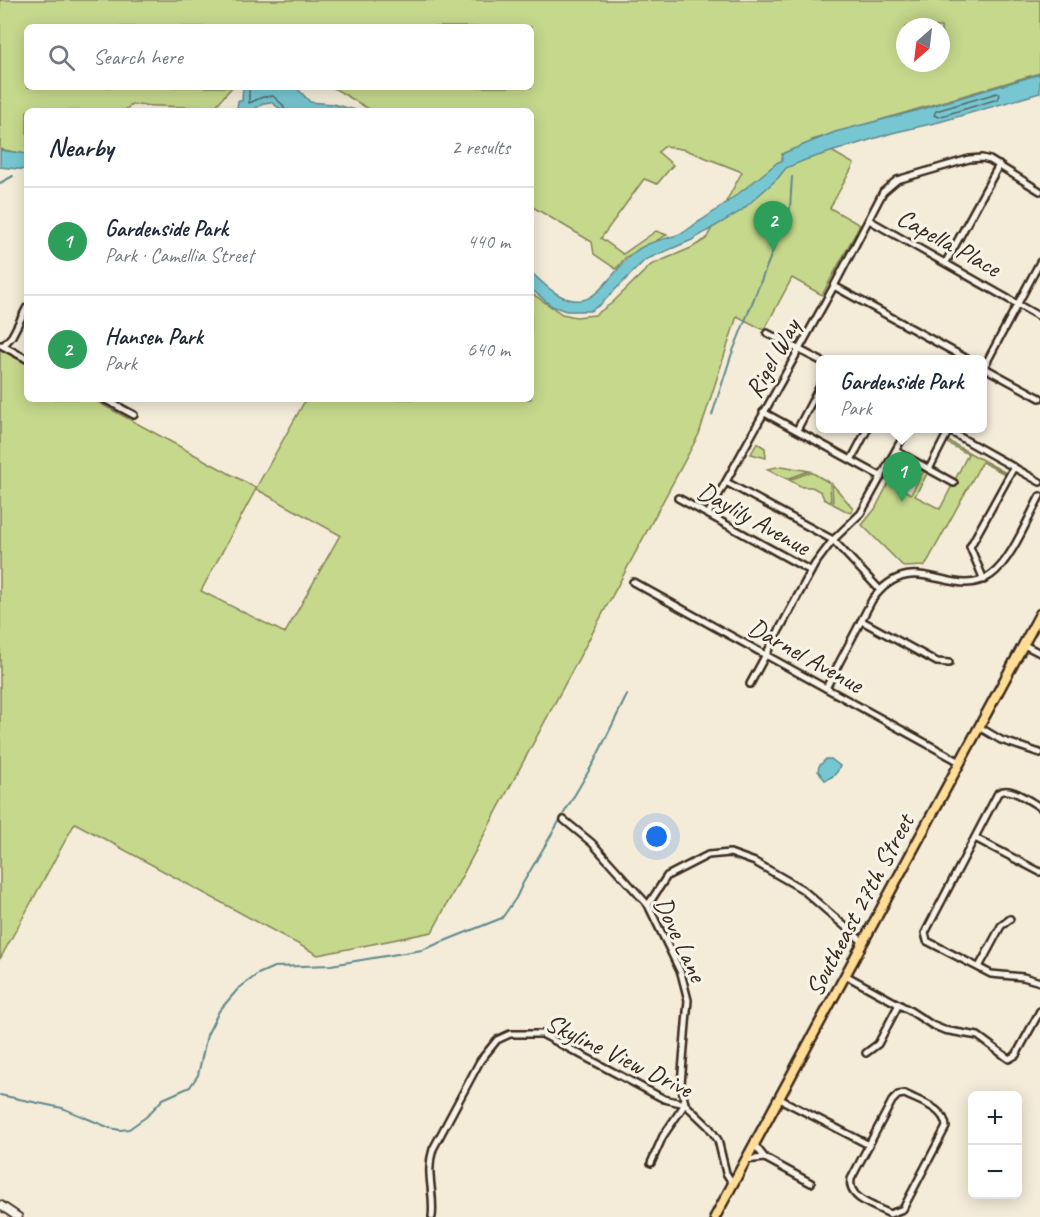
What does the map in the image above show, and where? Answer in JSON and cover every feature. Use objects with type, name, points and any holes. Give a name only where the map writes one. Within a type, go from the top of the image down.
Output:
[{"type":"main road","name":"Southeast 27th Street","points":[[715,1217],[1040,614]]},
{"type":"street","name":"Rigel Way","points":[[708,514],[834,286],[883,192],[897,180],[969,159],[982,158],[999,165],[1040,190]]},
{"type":"street","points":[[946,262],[999,165]]},
{"type":"street","name":"Capella Place","points":[[869,220],[1040,317]]},
{"type":"street","points":[[987,360],[1040,261]]},
{"type":"street","points":[[834,286],[960,355]]},
{"type":"street","points":[[24,313],[12,336],[1,345],[24,356]]},
{"type":"street","points":[[767,333],[816,359]]},
{"type":"street","points":[[987,370],[1040,398]]},
{"type":"street","points":[[797,430],[816,394]]},
{"type":"street","points":[[110,402],[134,414]]},
{"type":"street","points":[[764,412],[882,477]]},
{"type":"street","points":[[851,460],[866,433]]},
{"type":"street","points":[[750,684],[824,549],[861,513],[906,433]]},
{"type":"street","points":[[929,469],[946,433]]},
{"type":"street","points":[[955,433],[1040,482]]},
{"type":"street","points":[[896,451],[954,483]]},
{"type":"street","points":[[984,580],[970,547],[1014,467]]},
{"type":"street","points":[[726,482],[833,540],[880,590]]},
{"type":"street","points":[[826,688],[880,590],[898,578],[915,574],[960,582],[984,580],[1005,561],[1040,496]]},
{"type":"street","name":"Daylily Avenue","points":[[678,498],[811,571]]},
{"type":"street","name":"Darnel Avenue","points":[[633,582],[960,762]]},
{"type":"street","points":[[862,621],[938,662],[949,663]]},
{"type":"street","points":[[1024,645],[1040,653]]},
{"type":"street","points":[[979,727],[1001,740],[1040,753]]},
{"type":"street","points":[[1040,807],[1009,790],[1002,790],[998,793],[925,933],[927,941],[991,974],[1023,977],[1040,982]]},
{"type":"street","name":"Dove Lane","points":[[564,820],[592,843],[648,905],[681,973],[688,1000],[681,1084],[685,1104]]},
{"type":"street","points":[[975,838],[1040,872]]},
{"type":"street","points":[[648,905],[667,876],[708,855],[730,853],[756,862],[802,889],[863,942]]},
{"type":"street","points":[[979,967],[1001,926],[1010,919]]},
{"type":"street","points":[[845,975],[932,1025],[944,1030],[978,1036],[1009,1059],[1016,1055],[1040,1011]]},
{"type":"street","points":[[866,1053],[878,1044],[899,1004]]},
{"type":"street","name":"Skyline View Drive","points":[[432,1217],[434,1202],[429,1163],[433,1149],[480,1061],[497,1040],[510,1034],[542,1034],[664,1099],[685,1104],[710,1127],[718,1140],[726,1173],[733,1184]]},
{"type":"street","points":[[905,1094],[942,1114],[946,1120],[946,1127],[903,1209],[897,1212],[890,1214],[854,1194],[849,1187],[869,1145],[892,1101],[898,1095],[905,1094]]},
{"type":"street","points":[[778,1098],[869,1145]]},
{"type":"street","points":[[651,1163],[663,1136],[685,1104]]},
{"type":"street","points":[[754,1144],[765,1158],[811,1183]]},
{"type":"street","points":[[745,1160],[765,1158]]},
{"type":"street","points":[[0,1205],[18,1217]]},
{"type":"green space","points":[[0,0],[1040,0],[1040,73],[812,140],[854,164],[830,208],[860,225],[822,295],[792,278],[764,330],[737,316],[699,434],[432,932],[318,955],[75,823],[0,959],[0,349],[24,362],[24,402],[98,402],[256,488],[304,402],[534,402],[534,295],[562,314],[576,317],[595,315],[612,303],[651,265],[706,239],[742,172],[686,150],[665,146],[658,152],[673,165],[657,184],[644,179],[601,238],[623,254],[656,231],[667,235],[626,257],[616,269],[594,254],[592,242],[534,208],[534,108],[367,108],[337,90],[534,90],[534,24],[24,24],[24,90],[229,90],[214,108],[131,105],[128,108],[24,108],[24,154],[0,149]],"holes":[[[256,489],[340,535],[285,633],[201,591]]]},
{"type":"green space","points":[[950,442],[1006,473],[982,462],[925,566],[904,567],[862,525],[875,509],[889,482],[911,494],[924,470],[928,472],[915,496],[940,509],[968,454],[949,444]]},
{"type":"green space","points":[[757,443],[765,448],[766,458],[751,454]]},
{"type":"green space","points":[[782,466],[809,471],[787,479],[767,469]]},
{"type":"green space","points":[[811,472],[830,483],[831,503],[824,499],[821,492],[812,487],[802,487],[789,480]]},
{"type":"green space","points":[[832,484],[853,508],[850,513],[833,504]]},
{"type":"water","points":[[1040,74],[1040,93],[892,133],[786,168],[741,211],[692,240],[645,260],[600,305],[590,311],[566,311],[552,306],[534,291],[534,275],[560,296],[574,300],[588,298],[602,288],[638,249],[686,231],[782,161],[782,154],[835,132]]},
{"type":"water","points":[[243,90],[299,90],[310,102],[348,108],[279,108],[271,102],[256,108],[237,108],[238,101],[242,101]]},
{"type":"water","points":[[0,150],[24,154],[24,170],[0,167]]},
{"type":"water","points":[[826,759],[831,759],[840,766],[834,775],[825,780],[818,771],[819,766]]},
{"type":"waterway","points":[[0,183],[13,176]]},
{"type":"waterway","points":[[712,415],[731,356],[790,208],[792,177]]},
{"type":"waterway","points":[[0,1095],[62,1108],[110,1128],[129,1129],[146,1117],[163,1099],[190,1087],[198,1075],[207,1035],[219,1011],[238,989],[258,974],[274,967],[331,965],[422,950],[502,918],[516,898],[594,762],[627,695]]},
{"type":"place","name":"Hansen Park","points":[[773,251]]},
{"type":"place","name":"Gardenside Park","points":[[902,502]]}]
